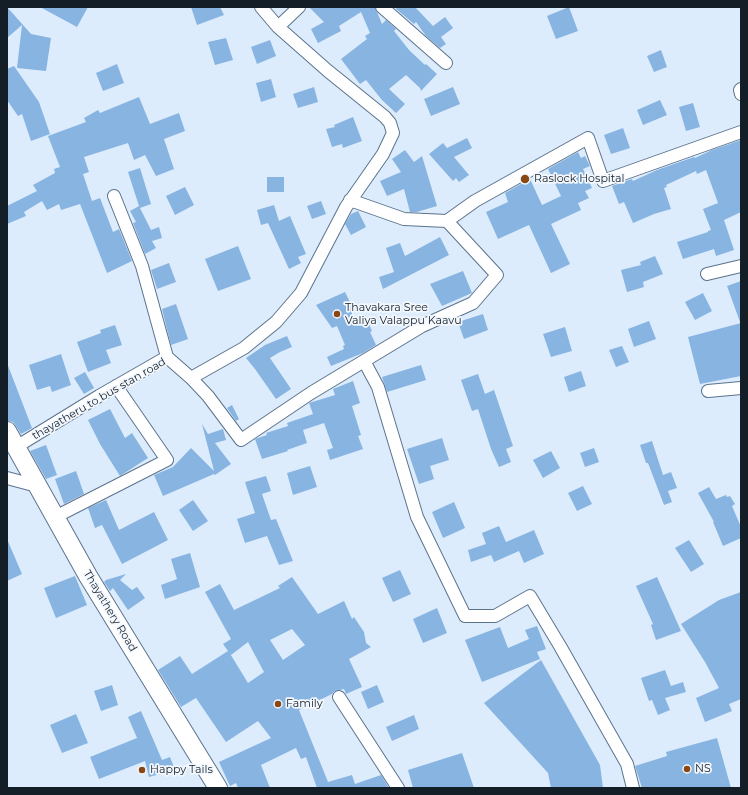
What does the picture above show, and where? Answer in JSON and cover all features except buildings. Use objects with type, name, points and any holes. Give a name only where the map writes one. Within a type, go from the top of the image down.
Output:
[{"type":"street","points":[[191,378],[244,348],[276,322],[301,293],[350,200],[389,144],[393,133],[390,123],[385,117],[328,71],[278,27],[260,7]]},
{"type":"street","points":[[278,27],[299,7]]},
{"type":"street","points":[[382,7],[446,63]]},
{"type":"street","points":[[741,89],[741,94]]},
{"type":"street","points":[[350,200],[404,219],[447,220],[475,201],[588,138],[603,180],[741,132]]},
{"type":"street","points":[[114,196],[142,266],[167,357]]},
{"type":"street","points":[[447,220],[497,275],[473,303],[422,326],[364,361],[378,387],[417,517],[465,616],[495,616],[530,596],[627,764],[633,788]]},
{"type":"street","points":[[707,274],[741,266]]},
{"type":"street","name":"thayatheru to bus stan road","points":[[16,447],[116,386],[167,357],[191,378],[208,396],[241,440],[311,393],[364,361]]},
{"type":"street","points":[[55,517],[168,460],[116,386]]},
{"type":"street","points":[[708,392],[741,388]]},
{"type":"street","name":"Thayathery Road","points":[[7,431],[88,576],[218,788]]},
{"type":"street","points":[[7,478],[37,486]]},
{"type":"street","points":[[340,697],[398,788]]},
{"type":"place","name":"Raslock Hospital","points":[[525,179]]},
{"type":"place","name":"Thavakara Sree Valiya Valappu Kaavu","points":[[337,314]]},
{"type":"place","name":"Family","points":[[278,704]]},
{"type":"place","name":"NS","points":[[687,769]]},
{"type":"place","name":"Happy Tails","points":[[142,770]]}]
